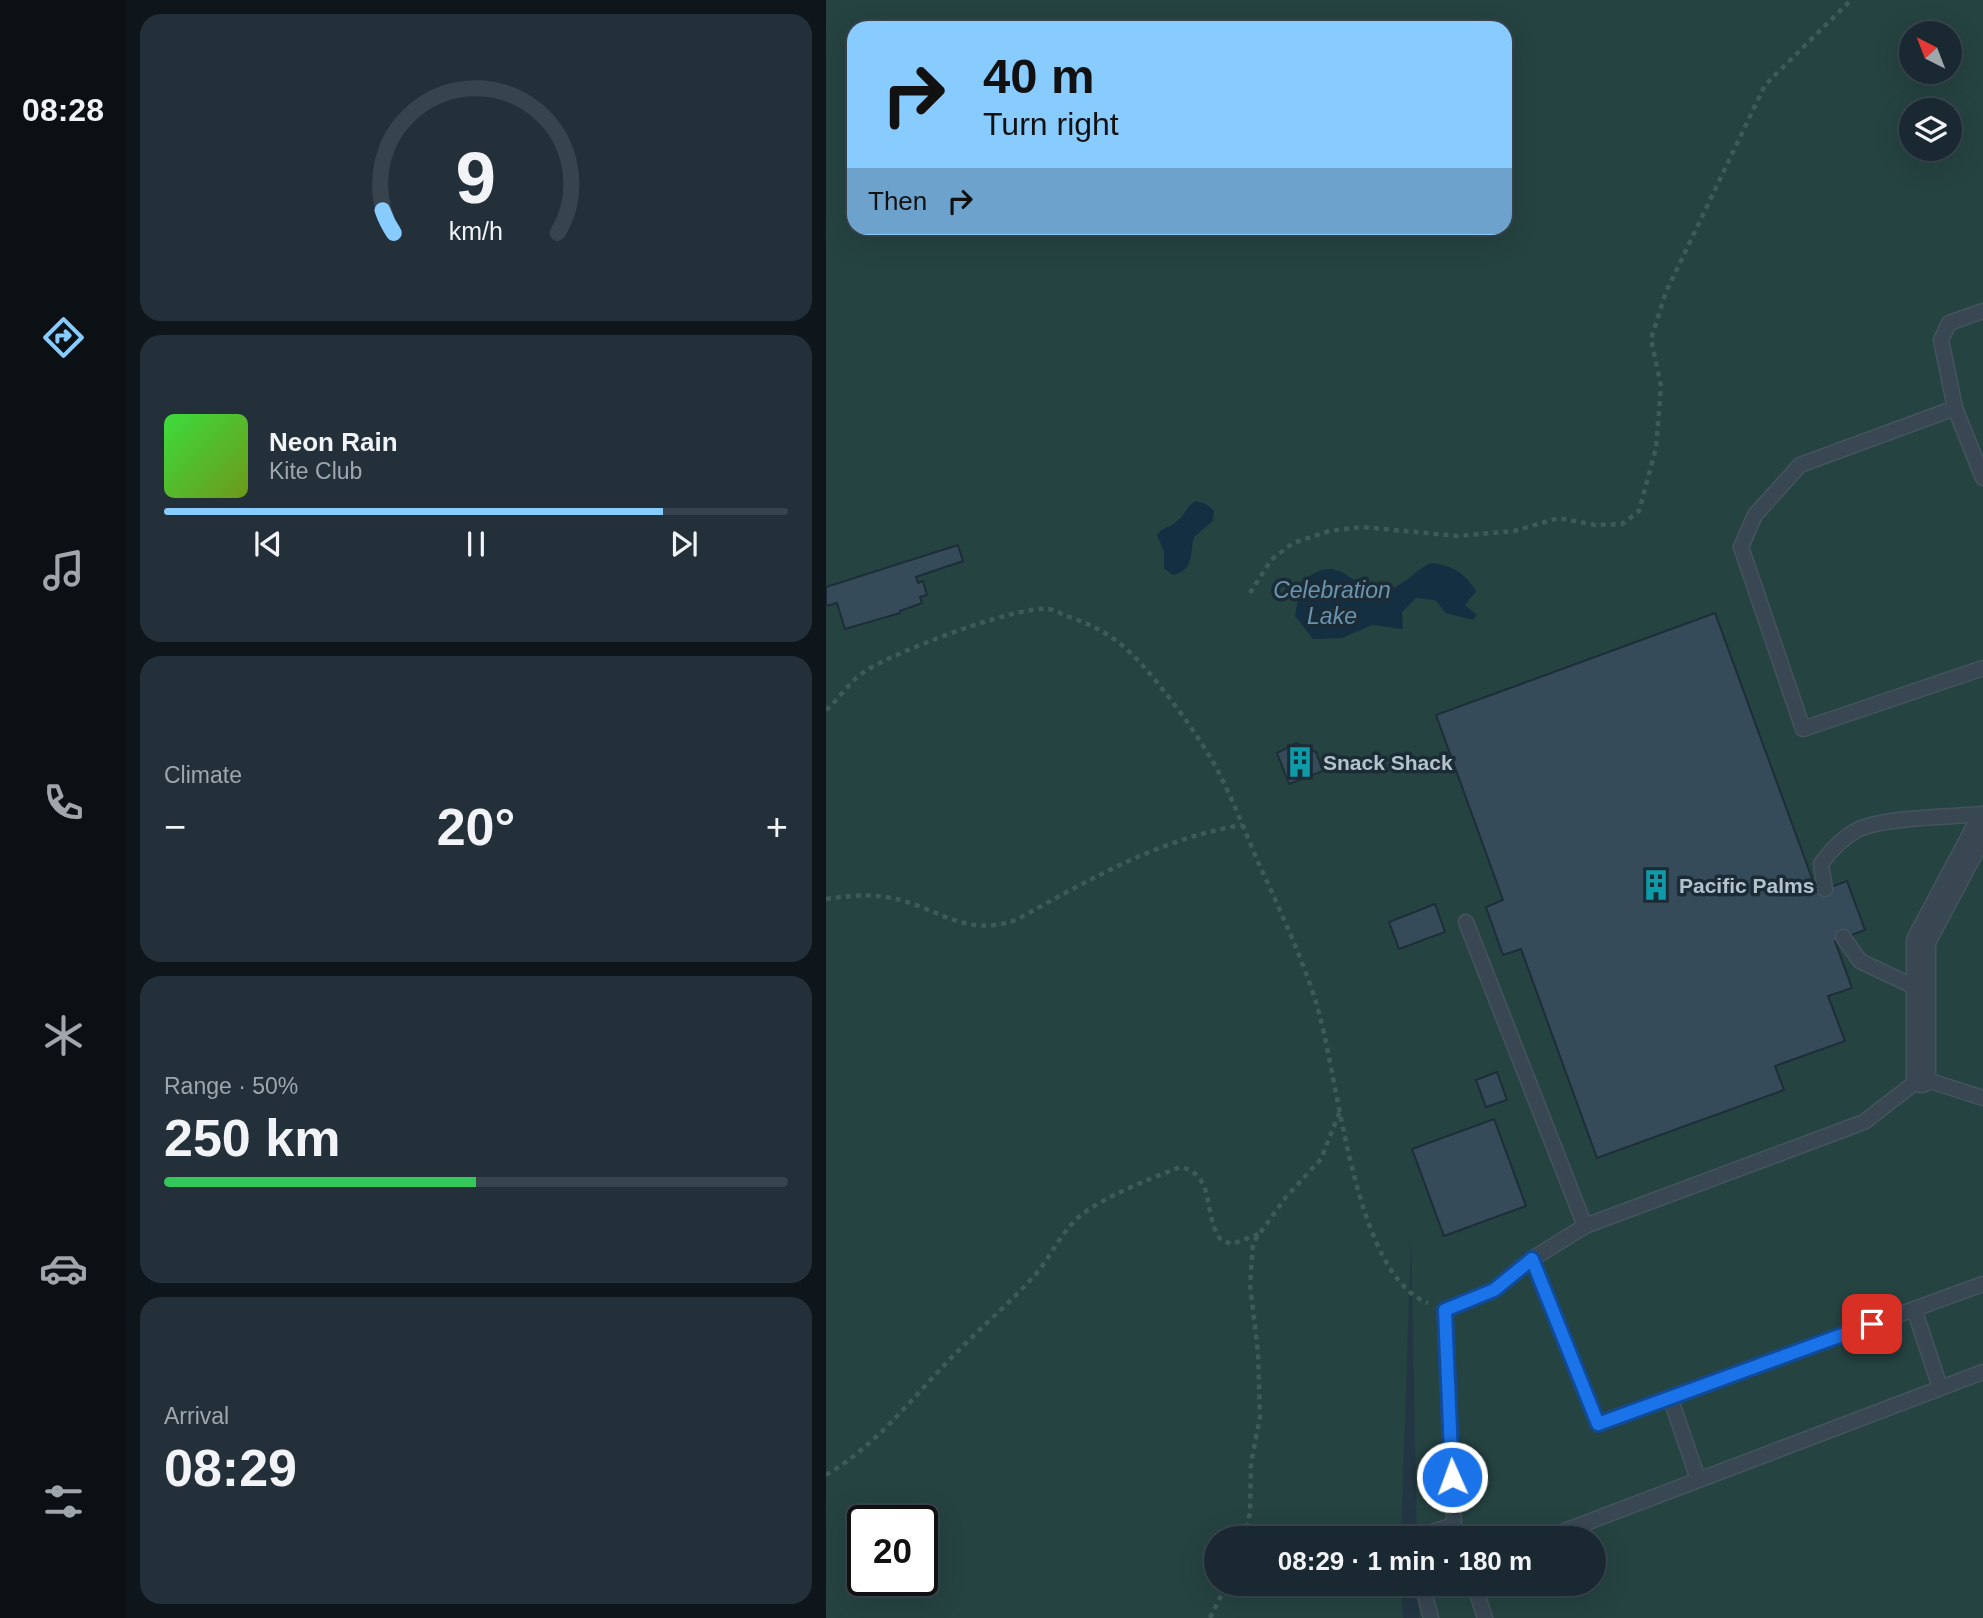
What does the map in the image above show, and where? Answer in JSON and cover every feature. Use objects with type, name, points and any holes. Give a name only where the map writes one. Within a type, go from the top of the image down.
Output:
[{"type":"street","points":[[1921,1078],[1921,940],[1983,824]]},
{"type":"lane","points":[[1983,311],[1949,323],[1941,340],[1955,408],[1983,478]]},
{"type":"lane","points":[[1955,408],[1800,466],[1755,515],[1741,547],[1803,729],[1983,668]]},
{"type":"lane","points":[[1825,889],[1821,864],[1830,851],[1857,830],[1901,822],[1983,814]]},
{"type":"lane","points":[[1466,922],[1585,1226]]},
{"type":"lane","points":[[1843,937],[1860,961],[1921,990]]},
{"type":"lane","points":[[1456,1526],[1445,1310],[1494,1290],[1532,1259],[1585,1226],[1864,1122],[1921,1078],[1983,1098]]},
{"type":"lane","points":[[1532,1259],[1598,1424],[1983,1284]]},
{"type":"lane","points":[[1914,1309],[1940,1387]]},
{"type":"lane","points":[[1577,1526],[1983,1372]]},
{"type":"lane","points":[[1670,1397],[1698,1479]]},
{"type":"lane","points":[[1425,1596],[1431,1618]]},
{"type":"lane","points":[[1478,1596],[1485,1618]]},
{"type":"path","points":[[1250,593],[1271,561],[1293,543],[1329,531],[1363,527],[1458,536],[1514,531],[1559,518],[1595,525],[1622,524],[1639,511],[1656,448],[1661,386],[1651,339],[1666,292],[1765,85],[1851,0]]},
{"type":"path","points":[[826,710],[865,671],[919,644],[1011,615],[1046,608],[1092,625],[1122,645],[1197,736],[1220,774],[1291,935],[1315,1000],[1354,1176],[1370,1225],[1391,1275],[1411,1297],[1445,1310]]},
{"type":"path","points":[[826,899],[888,897],[962,923],[983,928],[1000,926],[1016,920],[1102,872],[1174,841],[1242,825]]},
{"type":"path","points":[[1247,1526],[1251,1463],[1260,1417],[1250,1260],[1253,1243],[1321,1159],[1340,1110]]},
{"type":"path","points":[[826,1475],[845,1464],[886,1427],[952,1357],[1014,1298],[1041,1267],[1065,1231],[1086,1211],[1180,1167],[1191,1169],[1200,1176],[1207,1189],[1209,1216],[1221,1240],[1232,1244],[1259,1234]]},
{"type":"path","points":[[1209,1618],[1221,1596]]},
{"type":"green space","points":[[826,0],[1983,0],[1983,1618],[1419,1618],[1418,1596],[1606,1596],[1606,1526],[1417,1526],[1411,1241],[1401,1526],[1204,1526],[1204,1596],[1402,1596],[1403,1618],[826,1618]]},
{"type":"water","points":[[1196,501],[1206,504],[1214,511],[1213,521],[1194,537],[1188,565],[1180,573],[1173,575],[1164,568],[1164,552],[1157,535],[1179,520]]},
{"type":"water","name":"Celebration Lake","points":[[1431,563],[1457,571],[1472,584],[1476,591],[1465,605],[1477,615],[1473,620],[1446,613],[1435,600],[1416,598],[1402,612],[1403,629],[1372,625],[1342,638],[1313,639],[1295,616],[1301,582],[1315,573],[1327,569],[1336,570],[1362,585],[1385,590],[1397,586]]},
{"type":"building","points":[[958,545],[963,561],[916,577],[918,583],[923,581],[927,595],[920,597],[922,603],[900,613],[845,629],[837,603],[826,606],[826,587]]},
{"type":"building","name":"Pacific Palms","points":[[1715,613],[1817,892],[1847,881],[1865,930],[1835,941],[1852,988],[1828,996],[1845,1041],[1775,1066],[1784,1090],[1597,1158],[1521,949],[1503,955],[1486,907],[1503,900],[1436,715]]},
{"type":"building","name":"Snack Shack","points":[[1296,743],[1316,752],[1323,771],[1289,784],[1277,753]]},
{"type":"building","points":[[1435,904],[1445,932],[1399,949],[1389,922]]},
{"type":"building","points":[[1497,1072],[1507,1100],[1486,1107],[1476,1080]]},
{"type":"building","points":[[1494,1119],[1526,1206],[1444,1236],[1412,1149]]},
{"type":"place","name":"Snack Shack","points":[[1300,762]]},
{"type":"place","name":"Pacific Palms","points":[[1656,885]]},
{"type":"route","points":[[1452,1477],[1445,1310],[1494,1290],[1532,1259],[1598,1424],[1872,1324]]}]
